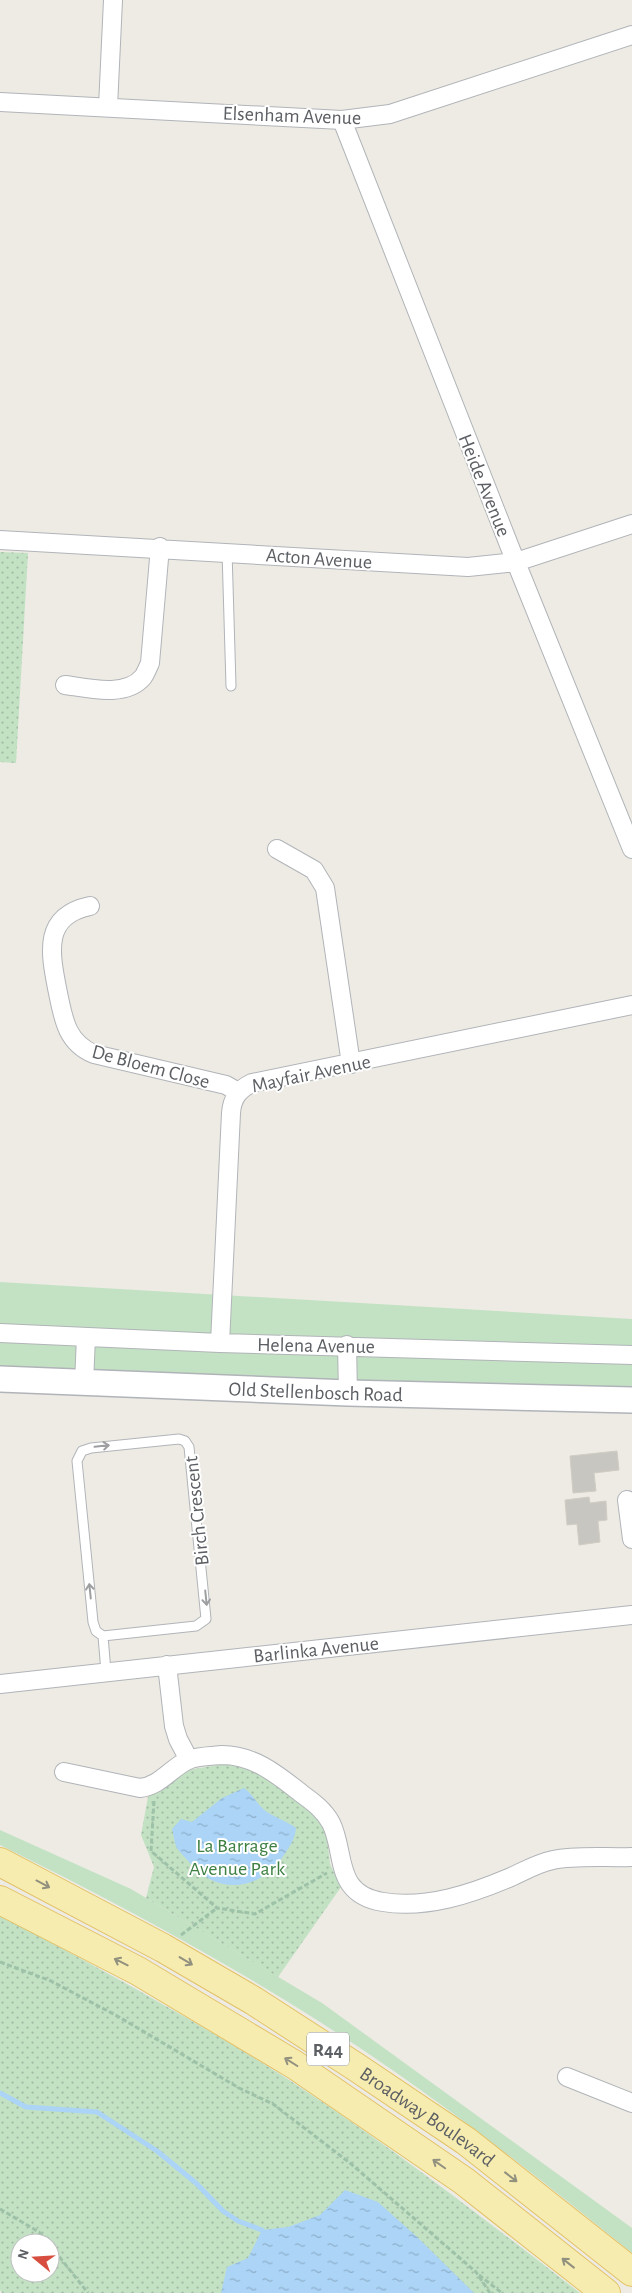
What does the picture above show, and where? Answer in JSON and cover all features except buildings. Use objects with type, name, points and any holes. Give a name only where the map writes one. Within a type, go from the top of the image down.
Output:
[{"type":"main road","name":"Broadway Boulevard","points":[[0,1862],[164,1948],[262,2006],[466,2141],[632,2272]]},
{"type":"main road","name":"Broadway Boulevard","points":[[0,1900],[138,1971],[295,2065],[464,2181],[606,2293]]},
{"type":"street","points":[[108,107],[114,0]]},
{"type":"street","name":"Elsenham Avenue","points":[[0,102],[342,120],[390,114],[632,35]]},
{"type":"street","name":"Heide Avenue","points":[[342,120],[516,562],[632,849]]},
{"type":"street","name":"Acton Avenue","points":[[0,540],[227,551],[438,566],[494,566],[516,562],[632,524]]},
{"type":"street","points":[[65,685],[110,690],[135,684],[144,676],[150,663],[160,548]]},
{"type":"street","points":[[277,850],[314,870],[325,888],[351,1064]]},
{"type":"street","name":"De Bloem Close","points":[[90,906],[76,910],[64,918],[55,931],[51,945],[52,960],[64,1020],[76,1042],[94,1054],[226,1085],[238,1092]]},
{"type":"street","name":"Mayfair Avenue","points":[[220,1342],[230,1113],[238,1092],[252,1083],[632,1005]]},
{"type":"street","name":"Helena Avenue","points":[[0,1333],[632,1355]]},
{"type":"street","points":[[84,1383],[86,1337]]},
{"type":"street","points":[[347,1345],[348,1393]]},
{"type":"street","name":"Old Stellenbosch Road","points":[[0,1379],[348,1393],[632,1400]]},
{"type":"street","points":[[627,1500],[632,1539]]},
{"type":"street","name":"Barlinka Avenue","points":[[0,1684],[632,1614]]},
{"type":"street","points":[[167,1665],[174,1726],[178,1739],[189,1760]]},
{"type":"street","points":[[64,1772],[140,1788],[156,1783],[189,1760],[222,1755],[235,1756],[255,1762],[273,1771],[325,1814],[334,1830],[340,1865],[348,1880],[362,1894],[383,1902],[407,1903],[464,1896],[551,1860],[632,1857]]},
{"type":"street","points":[[567,2077],[632,2103]]},
{"type":"lane","points":[[227,551],[231,686]]},
{"type":"lane","name":"Birch Crescent","points":[[102,1636],[196,1626],[206,1619],[190,1448],[185,1441],[179,1439],[91,1448],[82,1452],[77,1461],[93,1622],[96,1631],[102,1636],[106,1672]]},
{"type":"path","points":[[156,1783],[151,1851],[217,1908],[255,1914],[340,1865]]},
{"type":"path","points":[[164,1948],[217,1908]]},
{"type":"path","points":[[0,1962],[51,1980],[119,2017],[239,2088],[273,2104],[350,2163],[502,2293]]},
{"type":"path","points":[[0,2209],[40,2233]]},
{"type":"path","points":[[60,2258],[88,2293]]},
{"type":"path","points":[[476,2272],[490,2293]]},
{"type":"green space","points":[[0,552],[28,553],[16,763],[0,762]]},
{"type":"green space","points":[[0,1282],[632,1319],[632,1391],[0,1368]]},
{"type":"green space","name":"La Barrage Avenue Park","points":[[223,1764],[245,1768],[270,1780],[316,1815],[326,1829],[330,1864],[341,1887],[278,1977],[146,1898],[154,1867],[141,1835],[148,1797],[188,1770]]},
{"type":"green space","points":[[0,1830],[131,1889],[322,2003],[632,2228],[632,2253],[528,2170],[372,2056],[269,1990],[216,1959],[109,1900],[0,1845]]},
{"type":"green space","points":[[0,1915],[176,2012],[280,2074],[395,2153],[580,2293],[2,2293],[0,2290]]},
{"type":"water","points":[[244,1788],[264,1810],[296,1828],[292,1842],[274,1867],[263,1876],[251,1882],[238,1885],[213,1881],[201,1874],[180,1852],[175,1844],[172,1829],[181,1819],[192,1822],[222,1798]]},
{"type":"water","points":[[345,2190],[378,2202],[474,2293],[221,2293],[227,2267],[248,2258],[262,2230],[288,2227],[320,2215]]},
{"type":"waterway","points":[[0,2093],[26,2107],[97,2112],[157,2151],[196,2183],[223,2211],[238,2221],[262,2230]]}]
